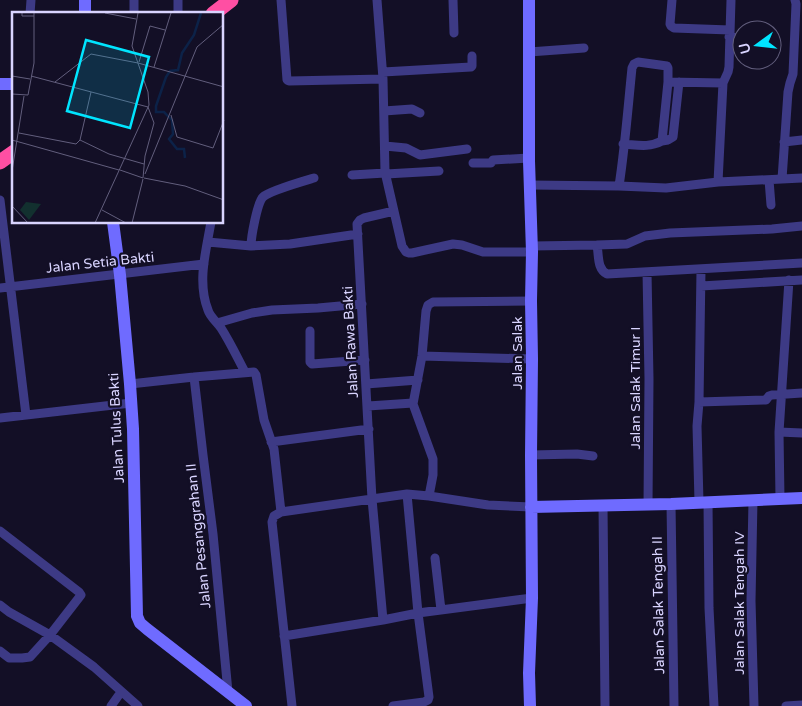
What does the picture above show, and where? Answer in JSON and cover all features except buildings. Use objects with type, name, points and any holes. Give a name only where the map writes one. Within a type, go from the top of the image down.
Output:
[{"type":"highway","points":[[0,162],[12,153]]},
{"type":"street","points":[[281,0],[287,80],[289,81],[383,76],[471,67],[472,56]]},
{"type":"street","points":[[378,0],[383,76],[386,174],[402,246],[406,252],[452,244],[462,245],[482,252],[630,243],[645,236],[670,233],[802,226]]},
{"type":"street","points":[[452,0],[454,33]]},
{"type":"street","name":"Jalan Salak","points":[[529,0],[529,158],[532,249],[532,598],[530,706]]},
{"type":"street","points":[[672,0],[670,24],[674,28],[732,35]]},
{"type":"street","points":[[718,182],[724,83],[728,72],[731,0]]},
{"type":"street","points":[[782,179],[788,92],[790,83],[798,74],[795,0]]},
{"type":"street","points":[[529,52],[584,48]]},
{"type":"street","points":[[619,186],[633,66],[638,62],[667,66],[668,68],[662,141]]},
{"type":"street","points":[[668,82],[724,83]]},
{"type":"street","points":[[623,144],[648,146],[673,137],[679,82]]},
{"type":"street","points":[[384,111],[412,109],[420,112]]},
{"type":"street","points":[[784,142],[802,140]]},
{"type":"street","points":[[385,146],[406,148],[420,155],[466,149]]},
{"type":"street","points":[[474,163],[491,163],[493,160],[529,158]]},
{"type":"street","points":[[352,175],[439,171]]},
{"type":"street","points":[[251,246],[259,205],[263,197],[314,178]]},
{"type":"street","points":[[530,185],[666,188],[718,182],[802,178]]},
{"type":"street","points":[[769,180],[771,205]]},
{"type":"street","points":[[0,200],[26,415]]},
{"type":"street","points":[[208,242],[251,246],[290,244],[358,234],[357,224],[360,220],[394,212]]},
{"type":"street","name":"Jalan Tulus Bakti","points":[[113,224],[130,384],[137,616],[140,623],[147,629],[228,692]]},
{"type":"street","points":[[211,224],[202,276],[204,296],[208,311],[217,322],[246,372]]},
{"type":"street","name":"Jalan Rawa Bakti","points":[[358,234],[372,499],[383,620]]},
{"type":"street","points":[[598,245],[600,267],[607,274],[802,263]]},
{"type":"street","name":"Jalan Setia Bakti","points":[[0,288],[204,264]]},
{"type":"street","points":[[701,270],[697,426],[714,706]]},
{"type":"street","name":"Jalan Salak Timur I","points":[[647,272],[650,379],[648,504]]},
{"type":"street","points":[[780,499],[779,432],[789,280]]},
{"type":"street","points":[[701,286],[802,280]]},
{"type":"street","points":[[429,496],[434,474],[433,459],[413,403],[422,356],[428,304],[431,302],[531,302]]},
{"type":"street","points":[[217,322],[272,310],[362,304]]},
{"type":"street","points":[[310,331],[310,362],[312,364],[365,360]]},
{"type":"street","points":[[422,356],[532,359]]},
{"type":"street","points":[[130,384],[194,376],[254,372],[264,420],[274,449],[281,512]]},
{"type":"street","name":"Jalan Pesanggrahan II","points":[[194,376],[213,534],[228,692]]},
{"type":"street","points":[[366,384],[418,380]]},
{"type":"street","points":[[698,402],[766,400],[772,394],[802,393]]},
{"type":"street","points":[[0,418],[131,403]]},
{"type":"street","points":[[368,406],[413,403]]},
{"type":"street","points":[[271,442],[369,429]]},
{"type":"street","points":[[779,432],[802,433]]},
{"type":"street","points":[[531,455],[577,454],[593,456]]},
{"type":"street","points":[[393,706],[428,700],[429,697],[418,614],[407,494]]},
{"type":"street","points":[[292,706],[272,522],[274,516],[281,512],[407,494],[532,508],[802,498]]},
{"type":"street","name":"Jalan Salak Tengah IV","points":[[752,500],[751,601],[754,706]]},
{"type":"street","name":"Jalan Salak Tengah II","points":[[671,504],[674,706]]},
{"type":"street","points":[[603,505],[605,706]]},
{"type":"street","points":[[0,531],[81,593],[81,596],[50,635],[30,657],[10,658],[0,651]]},
{"type":"street","points":[[435,558],[441,610]]},
{"type":"street","points":[[284,636],[441,610],[532,598]]},
{"type":"street","points":[[0,605],[50,635],[107,678],[138,706]]},
{"type":"street","points":[[111,706],[121,692]]},
{"type":"street","points":[[228,692],[246,706]]},
{"type":"street","points":[[786,706],[800,705]]}]
